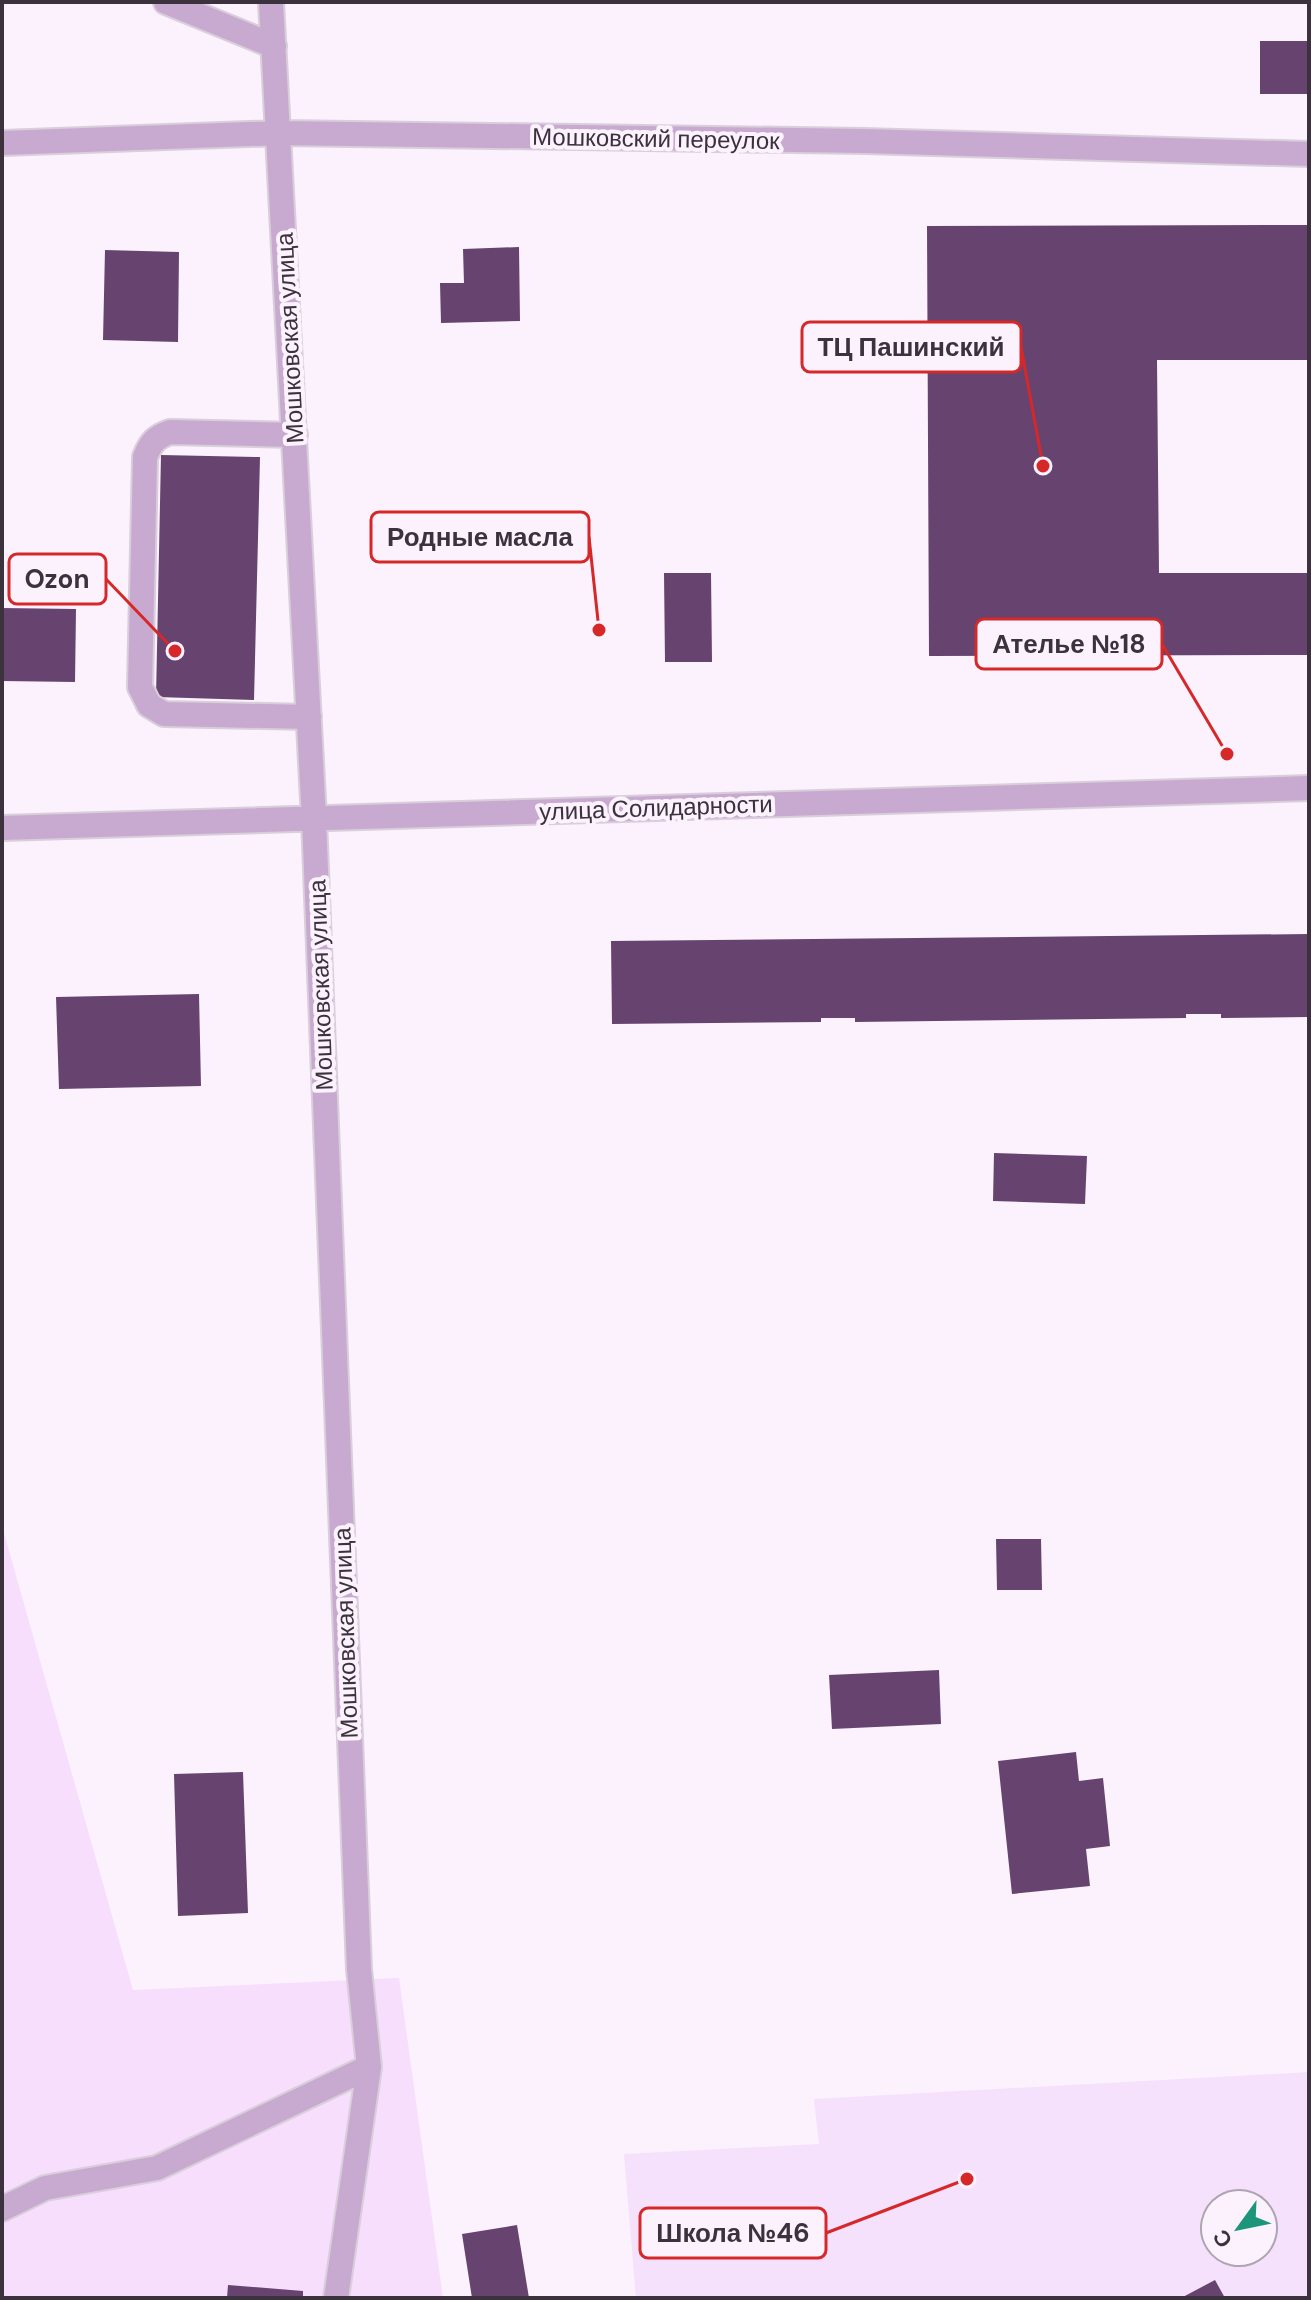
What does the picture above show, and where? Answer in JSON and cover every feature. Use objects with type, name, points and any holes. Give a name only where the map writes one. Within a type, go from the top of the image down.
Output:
[{"type":"street","points":[[166,2],[274,46]]},
{"type":"street","name":"Мошковская улица","points":[[271,2],[314,819],[359,1969],[369,2067],[336,2298]]},
{"type":"street","name":"Мошковский переулок","points":[[2,143],[280,133],[864,141],[1309,154]]},
{"type":"street","points":[[295,435],[170,432],[157,437],[150,444],[145,457],[140,687],[149,705],[164,714],[309,717]]},
{"type":"street","name":"улица Солидарности","points":[[2,828],[1309,788]]},
{"type":"street","points":[[2,2209],[45,2188],[157,2168],[369,2067]]},
{"type":"shaded area","points":[[2,1526],[133,1990],[399,1978],[443,2298],[2,2298]]},
{"type":"shaded area","points":[[1309,2072],[1309,2298],[636,2298],[624,2154],[819,2144],[814,2099]]},
{"type":"building","points":[[1260,41],[1309,41],[1309,94],[1260,94]]},
{"type":"building","points":[[1309,225],[1309,360],[1157,360],[1159,573],[1309,573],[1309,655],[929,656],[927,226]]},
{"type":"building","points":[[519,247],[520,321],[441,323],[440,283],[464,283],[463,249]]},
{"type":"building","points":[[105,250],[179,252],[178,342],[103,340]]},
{"type":"building","points":[[161,455],[260,457],[254,700],[156,697]]},
{"type":"building","points":[[664,573],[711,573],[712,662],[665,662]]},
{"type":"building","points":[[2,608],[76,609],[75,682],[2,681]]},
{"type":"building","points":[[1309,934],[1309,1017],[1221,1018],[1221,1014],[1186,1014],[1186,1018],[855,1022],[855,1018],[821,1018],[821,1022],[612,1024],[611,941]]},
{"type":"building","points":[[199,994],[201,1086],[59,1089],[56,997]]},
{"type":"building","points":[[994,1153],[1087,1156],[1085,1204],[993,1201]]},
{"type":"building","points":[[996,1539],[1041,1539],[1042,1590],[997,1590]]},
{"type":"building","points":[[939,1670],[941,1724],[832,1729],[829,1675]]},
{"type":"building","points":[[1076,1752],[1079,1781],[1103,1778],[1110,1846],[1086,1849],[1090,1886],[1012,1894],[998,1761]]},
{"type":"building","points":[[243,1772],[248,1913],[178,1916],[174,1774]]},
{"type":"building","points":[[517,2225],[529,2298],[472,2298],[462,2234]]},
{"type":"building","points":[[1215,2280],[1225,2298],[1181,2298]]},
{"type":"building","points":[[228,2285],[303,2291],[303,2298],[227,2298]]},
{"type":"place","name":"ТЦ Пашинский","points":[[1043,466]]},
{"type":"place","name":"Родные масла","points":[[599,630]]},
{"type":"place","name":"Ozon","points":[[175,651]]},
{"type":"place","name":"Ателье №18","points":[[1227,754]]},
{"type":"place","name":"Школа №46","points":[[967,2179]]}]
